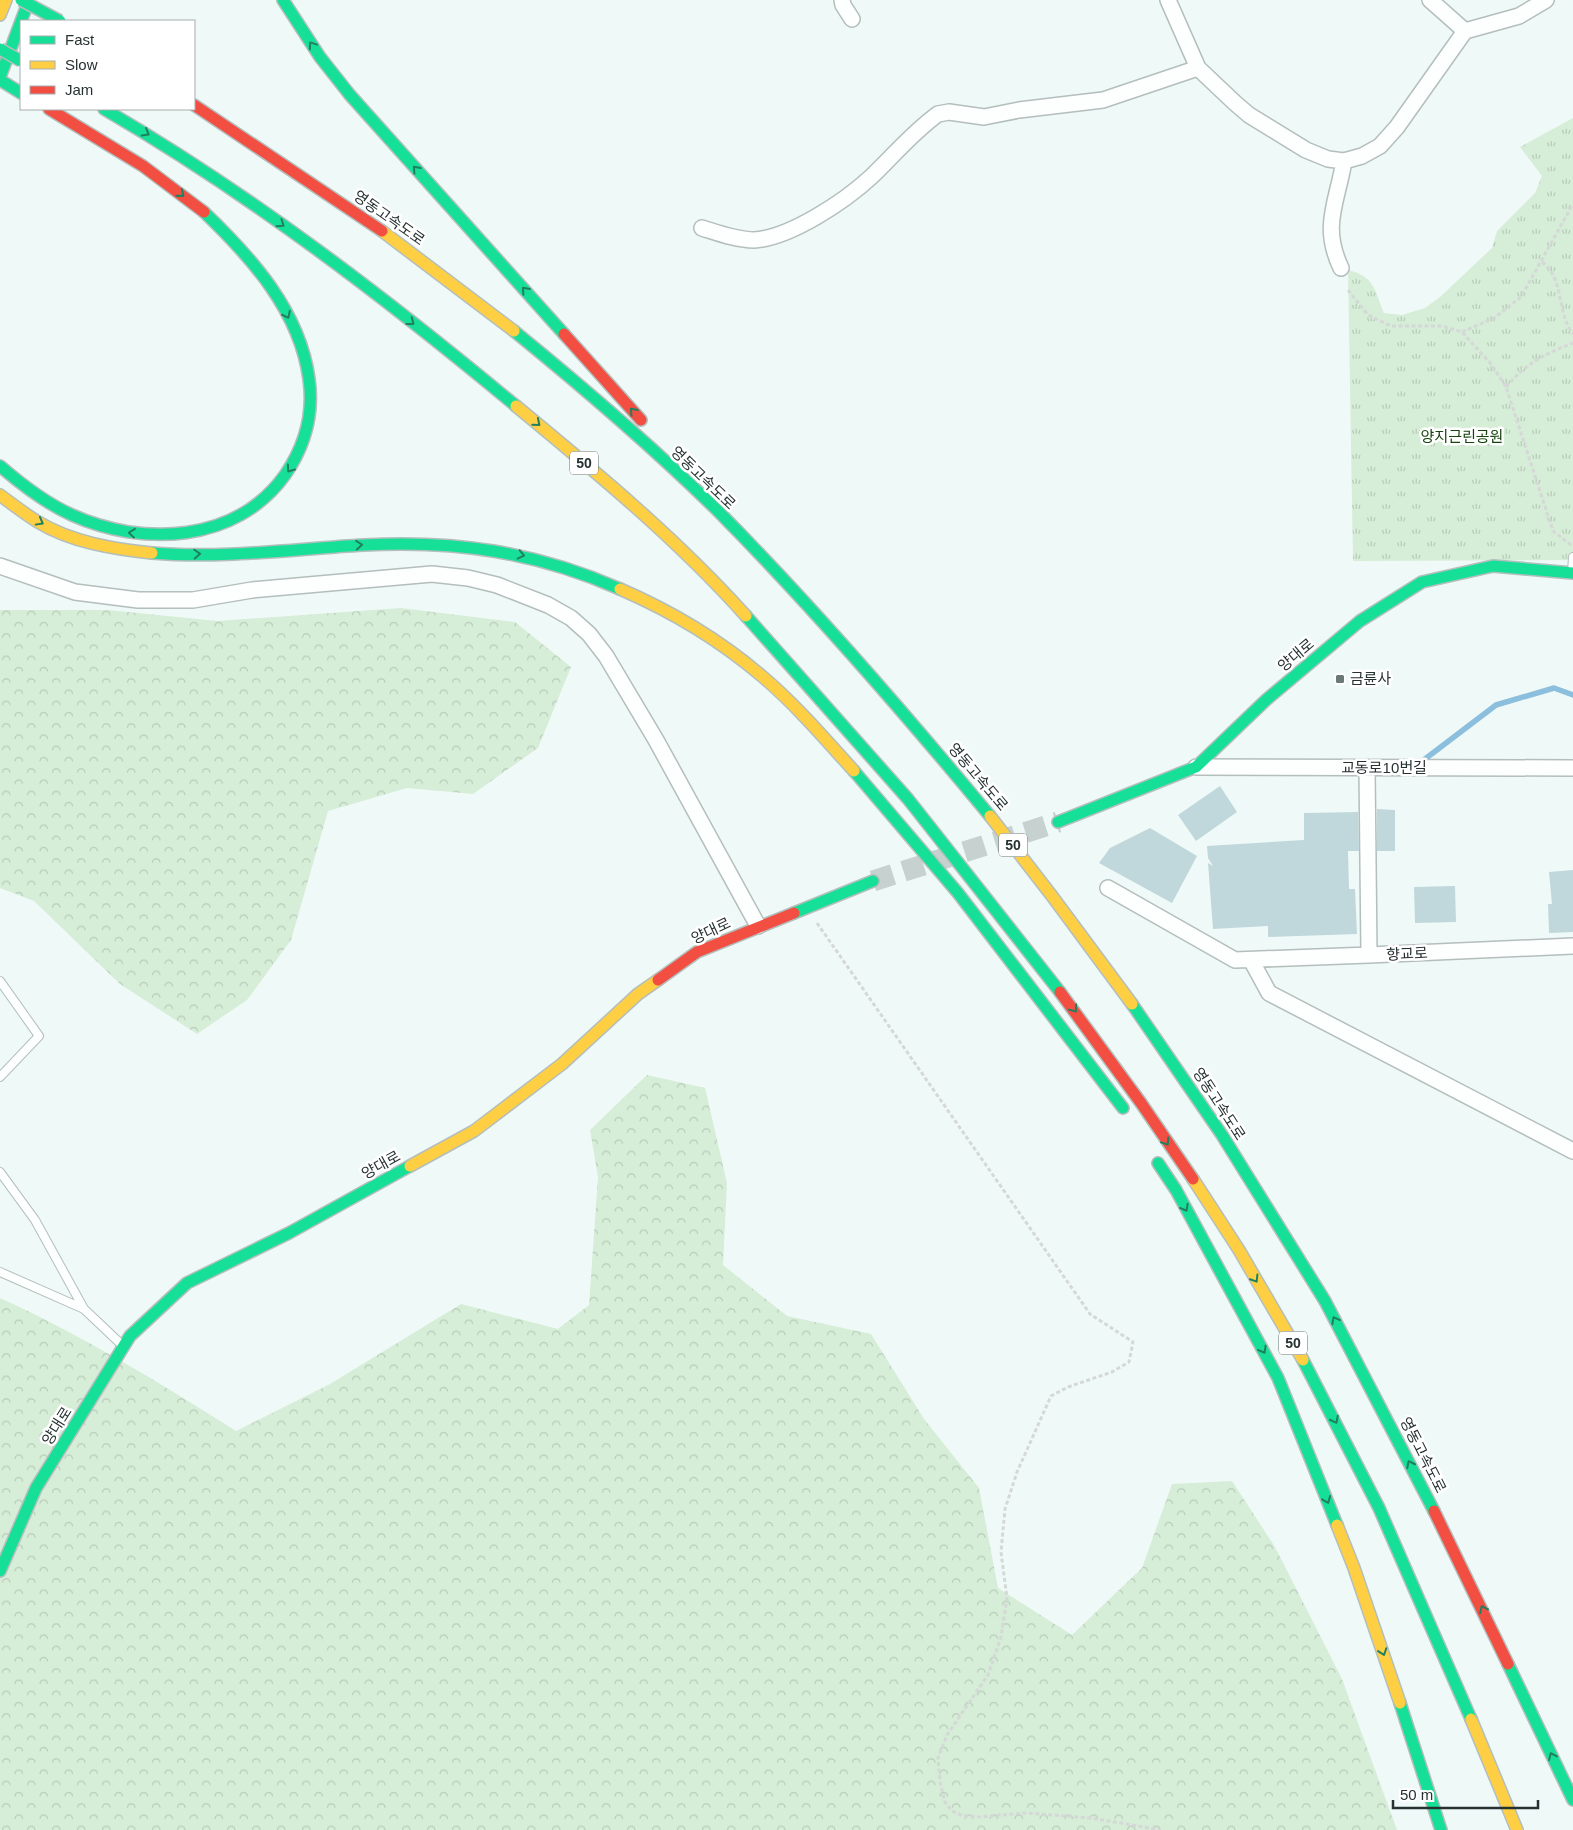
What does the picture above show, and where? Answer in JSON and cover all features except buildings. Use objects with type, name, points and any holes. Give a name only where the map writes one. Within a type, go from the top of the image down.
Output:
[{"type":"main road","points":[[0,15],[6,0]]},
{"type":"main road","points":[[21,0],[58,20]]},
{"type":"main road","points":[[22,20],[29,0]]},
{"type":"main road","points":[[283,0],[320,57],[350,95],[818,617]]},
{"type":"main road","points":[[20,25],[0,79],[20,91]]},
{"type":"main road","points":[[0,49],[20,61]]},
{"type":"main road","name":"영동고속도로","points":[[195,105],[364,218],[457,286],[523,337],[666,462],[818,617],[911,721],[1008,838],[1100,959],[1180,1073],[1263,1200],[1326,1304],[1381,1406],[1459,1559],[1573,1800]]},
{"type":"main road","points":[[0,466],[36,496],[58,509],[87,522],[130,532],[159,536],[190,533],[218,526],[241,515],[260,501],[287,474],[296,461],[304,445],[310,424],[309,372],[301,346],[274,292],[234,242],[178,191],[50,110]]},
{"type":"main road","name":"50","points":[[106,110],[168,145],[298,236],[468,365],[577,457],[709,577],[833,710],[992,900],[1108,1055],[1221,1224],[1326,1402],[1408,1568],[1516,1830]]},
{"type":"main road","name":"50","points":[[0,495],[44,525],[84,542],[122,551],[170,556],[369,544],[419,545],[488,550],[550,562],[635,597],[668,614],[750,666],[785,696],[899,820],[1126,1112],[992,900]]},
{"type":"main road","name":"양대로","points":[[1058,822],[1196,767],[1266,700],[1360,622],[1422,582],[1493,566],[1572,573]]},
{"type":"main road","name":"양대로","points":[[0,1571],[36,1488],[130,1336],[187,1283],[289,1233],[474,1130],[562,1064],[638,994],[697,952],[873,881]]},
{"type":"main road","name":"50","points":[[1150,1149],[1176,1190],[1278,1378],[1354,1568],[1425,1777],[1441,1830]]},
{"type":"street","points":[[842,0],[852,19]]},
{"type":"street","points":[[1168,0],[1198,68],[1249,115],[1306,150],[1328,159],[1344,161],[1362,156],[1380,146],[1397,127],[1465,31],[1519,16],[1546,0]]},
{"type":"street","points":[[1430,0],[1465,31]]},
{"type":"street","points":[[702,228],[737,238],[754,240],[789,231],[824,212],[869,178],[938,114],[949,112],[984,118],[1019,110],[1103,100],[1198,68]]},
{"type":"street","points":[[1341,268],[1333,250],[1330,233],[1331,216],[1339,191],[1344,161]]},
{"type":"street","points":[[0,566],[75,592],[138,600],[193,600],[252,590],[432,574],[475,580],[548,605],[571,618],[589,634],[606,656],[665,756],[758,926]]},
{"type":"street","name":"교동로10번길","points":[[1196,767],[1573,768]]},
{"type":"street","name":"향교로","points":[[1367,768],[1369,955],[1573,946]]},
{"type":"street","points":[[1108,888],[1235,960],[1369,955]]},
{"type":"street","points":[[1251,960],[1269,993],[1573,1151]]},
{"type":"lane","points":[[1572,573],[1573,557]]},
{"type":"lane","points":[[0,981],[39,1036],[0,1076]]},
{"type":"lane","points":[[0,1172],[35,1220],[84,1309],[124,1346]]},
{"type":"lane","points":[[0,1272],[84,1309]]},
{"type":"path","points":[[1462,332],[1494,318],[1521,298],[1573,204]]},
{"type":"path","points":[[1542,262],[1552,270],[1565,324],[1573,334]]},
{"type":"path","points":[[1348,290],[1368,315],[1391,326],[1442,326],[1462,332],[1491,364],[1506,387],[1553,530],[1573,546]]},
{"type":"path","points":[[1506,387],[1520,372],[1543,355],[1573,343]]},
{"type":"path","points":[[806,907],[1090,1314],[1133,1342],[1129,1362],[1112,1372],[1068,1387],[1051,1396],[1017,1472],[1005,1509],[1002,1534],[1001,1552],[1007,1598],[1001,1638],[988,1675],[947,1735],[938,1758],[940,1782],[945,1802],[952,1811],[963,1816],[977,1817],[1026,1813],[1091,1818],[1161,1830]]},
{"type":"green space","name":"양지근린공원","points":[[1573,118],[1573,560],[1353,561],[1348,270],[1369,280],[1384,313],[1402,315],[1425,308],[1440,297],[1492,248],[1497,231],[1535,193],[1542,176],[1520,147]]},
{"type":"green space","points":[[401,608],[515,622],[571,667],[538,748],[473,794],[407,788],[328,811],[291,940],[247,1000],[197,1034],[120,984],[34,901],[0,888],[0,610],[108,610],[217,621]]},
{"type":"green space","points":[[647,1075],[705,1088],[727,1183],[723,1265],[787,1316],[871,1334],[924,1419],[979,1488],[998,1588],[1072,1635],[1142,1568],[1172,1484],[1232,1481],[1275,1547],[1342,1679],[1397,1830],[0,1830],[0,1298],[91,1344],[236,1431],[330,1384],[461,1304],[558,1329],[589,1305],[598,1177],[590,1130]]},
{"type":"waterway","points":[[1425,759],[1496,705],[1554,688],[1573,695]]},
{"type":"tunnel","points":[[873,881],[1058,822]]},
{"type":"traffic: fast","points":[[21,0],[58,20]]},
{"type":"traffic: fast","points":[[21,20],[29,0]]},
{"type":"traffic: fast","points":[[283,0],[320,57],[350,95],[564,334]]},
{"type":"traffic: fast","points":[[0,77],[20,24]]},
{"type":"traffic: fast","points":[[0,49],[20,60]]},
{"type":"traffic: fast","points":[[0,80],[20,92]]},
{"type":"traffic: fast","points":[[106,110],[212,176],[316,249],[417,326],[516,406]]},
{"type":"traffic: fast","points":[[0,466],[34,493],[72,515],[128,532],[158,534],[187,532],[215,526],[241,514],[265,498],[285,475],[303,441],[309,417],[309,379],[304,354],[284,308],[271,287],[256,267],[204,212]]},
{"type":"traffic: fast","points":[[514,331],[618,418],[718,511],[857,660],[990,816]]},
{"type":"traffic: fast","points":[[152,553],[205,555],[398,544],[463,547],[495,551],[557,566],[589,576],[620,589]]},
{"type":"traffic: fast","points":[[1058,822],[1196,767],[1266,700],[1360,621],[1422,582],[1493,566],[1573,573]]},
{"type":"traffic: fast","points":[[746,616],[908,799],[1060,992]]},
{"type":"traffic: fast","points":[[854,771],[958,893],[1123,1108]]},
{"type":"traffic: fast","points":[[794,913],[873,881]]},
{"type":"traffic: fast","points":[[1132,1004],[1222,1135],[1325,1301],[1434,1511]]},
{"type":"traffic: fast","points":[[1158,1163],[1176,1190],[1278,1378],[1337,1525]]},
{"type":"traffic: fast","points":[[0,1571],[36,1488],[130,1336],[187,1283],[289,1233],[410,1166]]},
{"type":"traffic: fast","points":[[1303,1360],[1379,1508],[1471,1719]]},
{"type":"traffic: fast","points":[[1508,1664],[1573,1800]]},
{"type":"traffic: fast","points":[[1400,1703],[1441,1830]]},
{"type":"traffic: slow","points":[[0,15],[6,0]]},
{"type":"traffic: slow","points":[[382,231],[514,331]]},
{"type":"traffic: slow","points":[[516,406],[606,481],[664,533],[746,616]]},
{"type":"traffic: slow","points":[[0,495],[38,522],[64,535],[107,547],[152,553]]},
{"type":"traffic: slow","points":[[620,589],[677,617],[713,639],[747,664],[787,699],[854,771]]},
{"type":"traffic: slow","points":[[990,816],[1132,1004]]},
{"type":"traffic: slow","points":[[410,1166],[474,1131],[562,1064],[638,994],[658,980]]},
{"type":"traffic: slow","points":[[1193,1179],[1239,1250],[1303,1360]]},
{"type":"traffic: slow","points":[[1337,1525],[1354,1568],[1400,1703]]},
{"type":"traffic: slow","points":[[1471,1719],[1517,1830]]},
{"type":"traffic: jam","points":[[195,106],[382,231]]},
{"type":"traffic: jam","points":[[51,110],[143,166],[204,212]]},
{"type":"traffic: jam","points":[[564,334],[641,420]]},
{"type":"traffic: jam","points":[[658,980],[697,952],[794,913]]},
{"type":"traffic: jam","points":[[1060,992],[1141,1103],[1193,1179]]},
{"type":"traffic: jam","points":[[1434,1511],[1508,1664]]},
{"type":"place","name":"금륜사","points":[[1340,679]]}]
